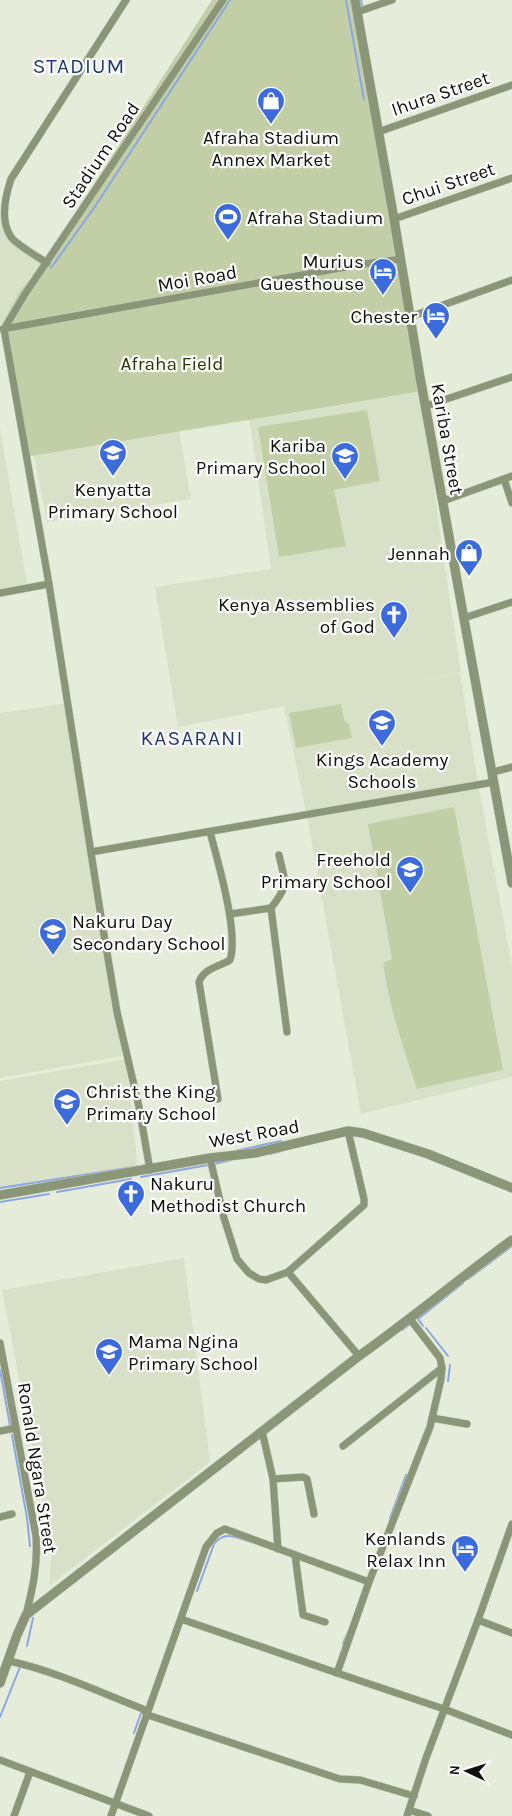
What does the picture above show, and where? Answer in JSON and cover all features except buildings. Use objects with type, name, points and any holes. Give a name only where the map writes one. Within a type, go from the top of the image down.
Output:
[{"type":"street","points":[[47,263],[11,237],[6,227],[5,197],[11,179],[126,0]]},
{"type":"street","name":"Stadium Road","points":[[2,329],[223,0]]},
{"type":"street","name":"Kariba Street","points":[[355,0],[512,883]]},
{"type":"street","points":[[357,12],[392,0]]},
{"type":"street","name":"Ihura Street","points":[[378,132],[512,85]]},
{"type":"street","name":"Chui Street","points":[[394,219],[512,178]]},
{"type":"street","name":"Moi Road","points":[[2,329],[357,265],[401,259]]},
{"type":"street","points":[[410,317],[512,280]]},
{"type":"street","points":[[2,329],[50,584],[117,1012],[150,1170]]},
{"type":"street","points":[[426,406],[512,377]]},
{"type":"street","points":[[443,501],[512,476]]},
{"type":"street","points":[[504,479],[512,503]]},
{"type":"street","points":[[0,593],[50,584]]},
{"type":"street","points":[[464,618],[512,602]]},
{"type":"street","points":[[493,772],[512,767]]},
{"type":"street","points":[[92,852],[494,782]]},
{"type":"street","points":[[210,832],[230,914],[232,951],[230,960],[211,968],[201,977],[199,982],[218,1099]]},
{"type":"street","points":[[230,914],[271,908],[281,895],[285,885],[279,854]]},
{"type":"street","points":[[271,908],[287,1032]]},
{"type":"street","points":[[210,1158],[224,1218],[237,1259],[249,1272],[259,1279],[266,1280],[288,1272],[363,1206],[364,1199],[348,1131]]},
{"type":"street","name":"West Road","points":[[0,1195],[254,1152],[348,1131],[363,1132],[428,1154],[510,1186]]},
{"type":"street","points":[[26,1615],[359,1356],[512,1240]]},
{"type":"street","points":[[288,1272],[359,1356]]},
{"type":"street","points":[[337,1673],[369,1582],[432,1418],[442,1368],[440,1358],[410,1319]]},
{"type":"street","name":"Ronald Ngara Street","points":[[0,1343],[31,1505],[38,1557],[37,1570],[26,1615],[0,1683]]},
{"type":"street","points":[[343,1446],[442,1368]]},
{"type":"street","points":[[432,1418],[467,1424]]},
{"type":"street","points":[[0,1431],[16,1428]]},
{"type":"street","points":[[262,1431],[273,1479],[278,1549]]},
{"type":"street","points":[[273,1479],[303,1477],[307,1479],[314,1514]]},
{"type":"street","points":[[0,1517],[12,1514]]},
{"type":"street","points":[[428,1816],[408,1813],[426,1758],[511,1528]]},
{"type":"street","points":[[111,1816],[206,1548],[216,1533],[225,1529],[369,1582]]},
{"type":"street","points":[[295,1555],[303,1615],[325,1622]]},
{"type":"street","points":[[181,1619],[444,1709],[512,1735]]},
{"type":"street","points":[[478,1620],[512,1633]]},
{"type":"street","points":[[9,1660],[57,1675],[143,1708],[148,1715],[340,1779],[360,1780],[414,1796]]},
{"type":"street","points":[[0,1760],[149,1816]]},
{"type":"street","points":[[14,1816],[30,1772]]},
{"type":"shaded area","points":[[0,210],[2,210],[10,238],[44,262],[20,291],[9,314],[0,326]]},
{"type":"shaded area","points":[[422,391],[441,541],[461,672],[409,682],[460,673],[512,966],[512,1077],[361,1114],[308,822],[284,706],[178,727],[155,587],[271,569],[249,418]]},
{"type":"shaded area","points":[[0,428],[27,584],[0,589]]},
{"type":"shaded area","name":"Kenyatta Primary School","points":[[179,430],[191,499],[47,522],[34,456]]},
{"type":"shaded area","name":"Nakuru Day Secondary School","points":[[67,703],[122,1056],[0,1078],[0,713]]},
{"type":"shaded area","name":"Christ the King Primary School","points":[[126,1059],[138,1170],[0,1189],[0,1081]]},
{"type":"shaded area","name":"Mama Ngina Primary School","points":[[184,1258],[210,1462],[49,1586],[52,1549],[2,1290]]},
{"type":"green space","name":"Afraha Stadium","points":[[212,0],[355,0],[422,391],[26,457],[1,326],[20,291],[44,262]]},
{"type":"green space","points":[[367,410],[380,481],[334,490],[346,546],[279,557],[258,427]]},
{"type":"green space","points":[[341,704],[344,720],[349,724],[352,738],[296,748],[289,713]]},
{"type":"green space","points":[[454,807],[503,1070],[417,1089],[397,1027],[383,963],[392,959],[368,824]]},
{"type":"waterway","points":[[51,268],[94,208],[230,0]]},
{"type":"waterway","points":[[346,0],[364,100]]},
{"type":"waterway","points":[[361,0],[362,5]]},
{"type":"waterway","points":[[235,1151],[281,1141]]},
{"type":"waterway","points":[[270,1154],[281,1151]]},
{"type":"waterway","points":[[214,1164],[231,1160]]},
{"type":"waterway","points":[[0,1188],[147,1165]]},
{"type":"waterway","points":[[141,1177],[208,1165]]},
{"type":"waterway","points":[[57,1192],[131,1179]]},
{"type":"waterway","points":[[0,1202],[49,1194]]},
{"type":"waterway","points":[[468,1279],[512,1246]]},
{"type":"waterway","points":[[423,1326],[418,1319],[463,1283]]},
{"type":"waterway","points":[[402,1330],[410,1324]]},
{"type":"waterway","points":[[426,1328],[448,1356]]},
{"type":"waterway","points":[[448,1381],[450,1365]]},
{"type":"waterway","points":[[0,1370],[10,1425]]},
{"type":"waterway","points":[[12,1435],[27,1518],[30,1546]]},
{"type":"waterway","points":[[390,1518],[406,1475]]},
{"type":"waterway","points":[[197,1591],[214,1544],[218,1540],[222,1537],[231,1536],[251,1542]]},
{"type":"waterway","points":[[27,1646],[33,1618]]},
{"type":"waterway","points":[[343,1644],[348,1632]]},
{"type":"waterway","points":[[0,1717],[20,1667]]},
{"type":"waterway","points":[[134,1733],[141,1713]]},
{"type":"place","name":"Afraha Stadium Annex Market","points":[[271,125]]},
{"type":"place","name":"Afraha Stadium","points":[[228,241]]},
{"type":"place","name":"Murius Guesthouse","points":[[383,296]]},
{"type":"place","name":"Chester","points":[[436,340]]},
{"type":"place","name":"Kenyatta Primary School","points":[[113,477]]},
{"type":"place","name":"Kariba Primary School","points":[[345,480]]},
{"type":"place","name":"Jennah","points":[[469,577]]},
{"type":"place","name":"Kenya Assemblies of God","points":[[394,639]]},
{"type":"place","name":"Kings Academy Schools","points":[[382,747]]},
{"type":"place","name":"Freehold Primary School","points":[[410,894]]},
{"type":"place","name":"Nakuru Day Secondary School","points":[[53,956]]},
{"type":"place","name":"Christ the King Primary School","points":[[67,1126]]},
{"type":"place","name":"Nakuru Methodist Church","points":[[131,1218]]},
{"type":"place","name":"Mama Ngina Primary School","points":[[109,1376]]},
{"type":"place","name":"Kenlands Relax Inn","points":[[465,1573]]},
{"type":"district","name":"STADIUM","points":[[79,66]]},
{"type":"district","name":"KASARANI","points":[[192,738]]},
{"type":"park label","name":"Afraha Field","points":[[172,363]]}]
